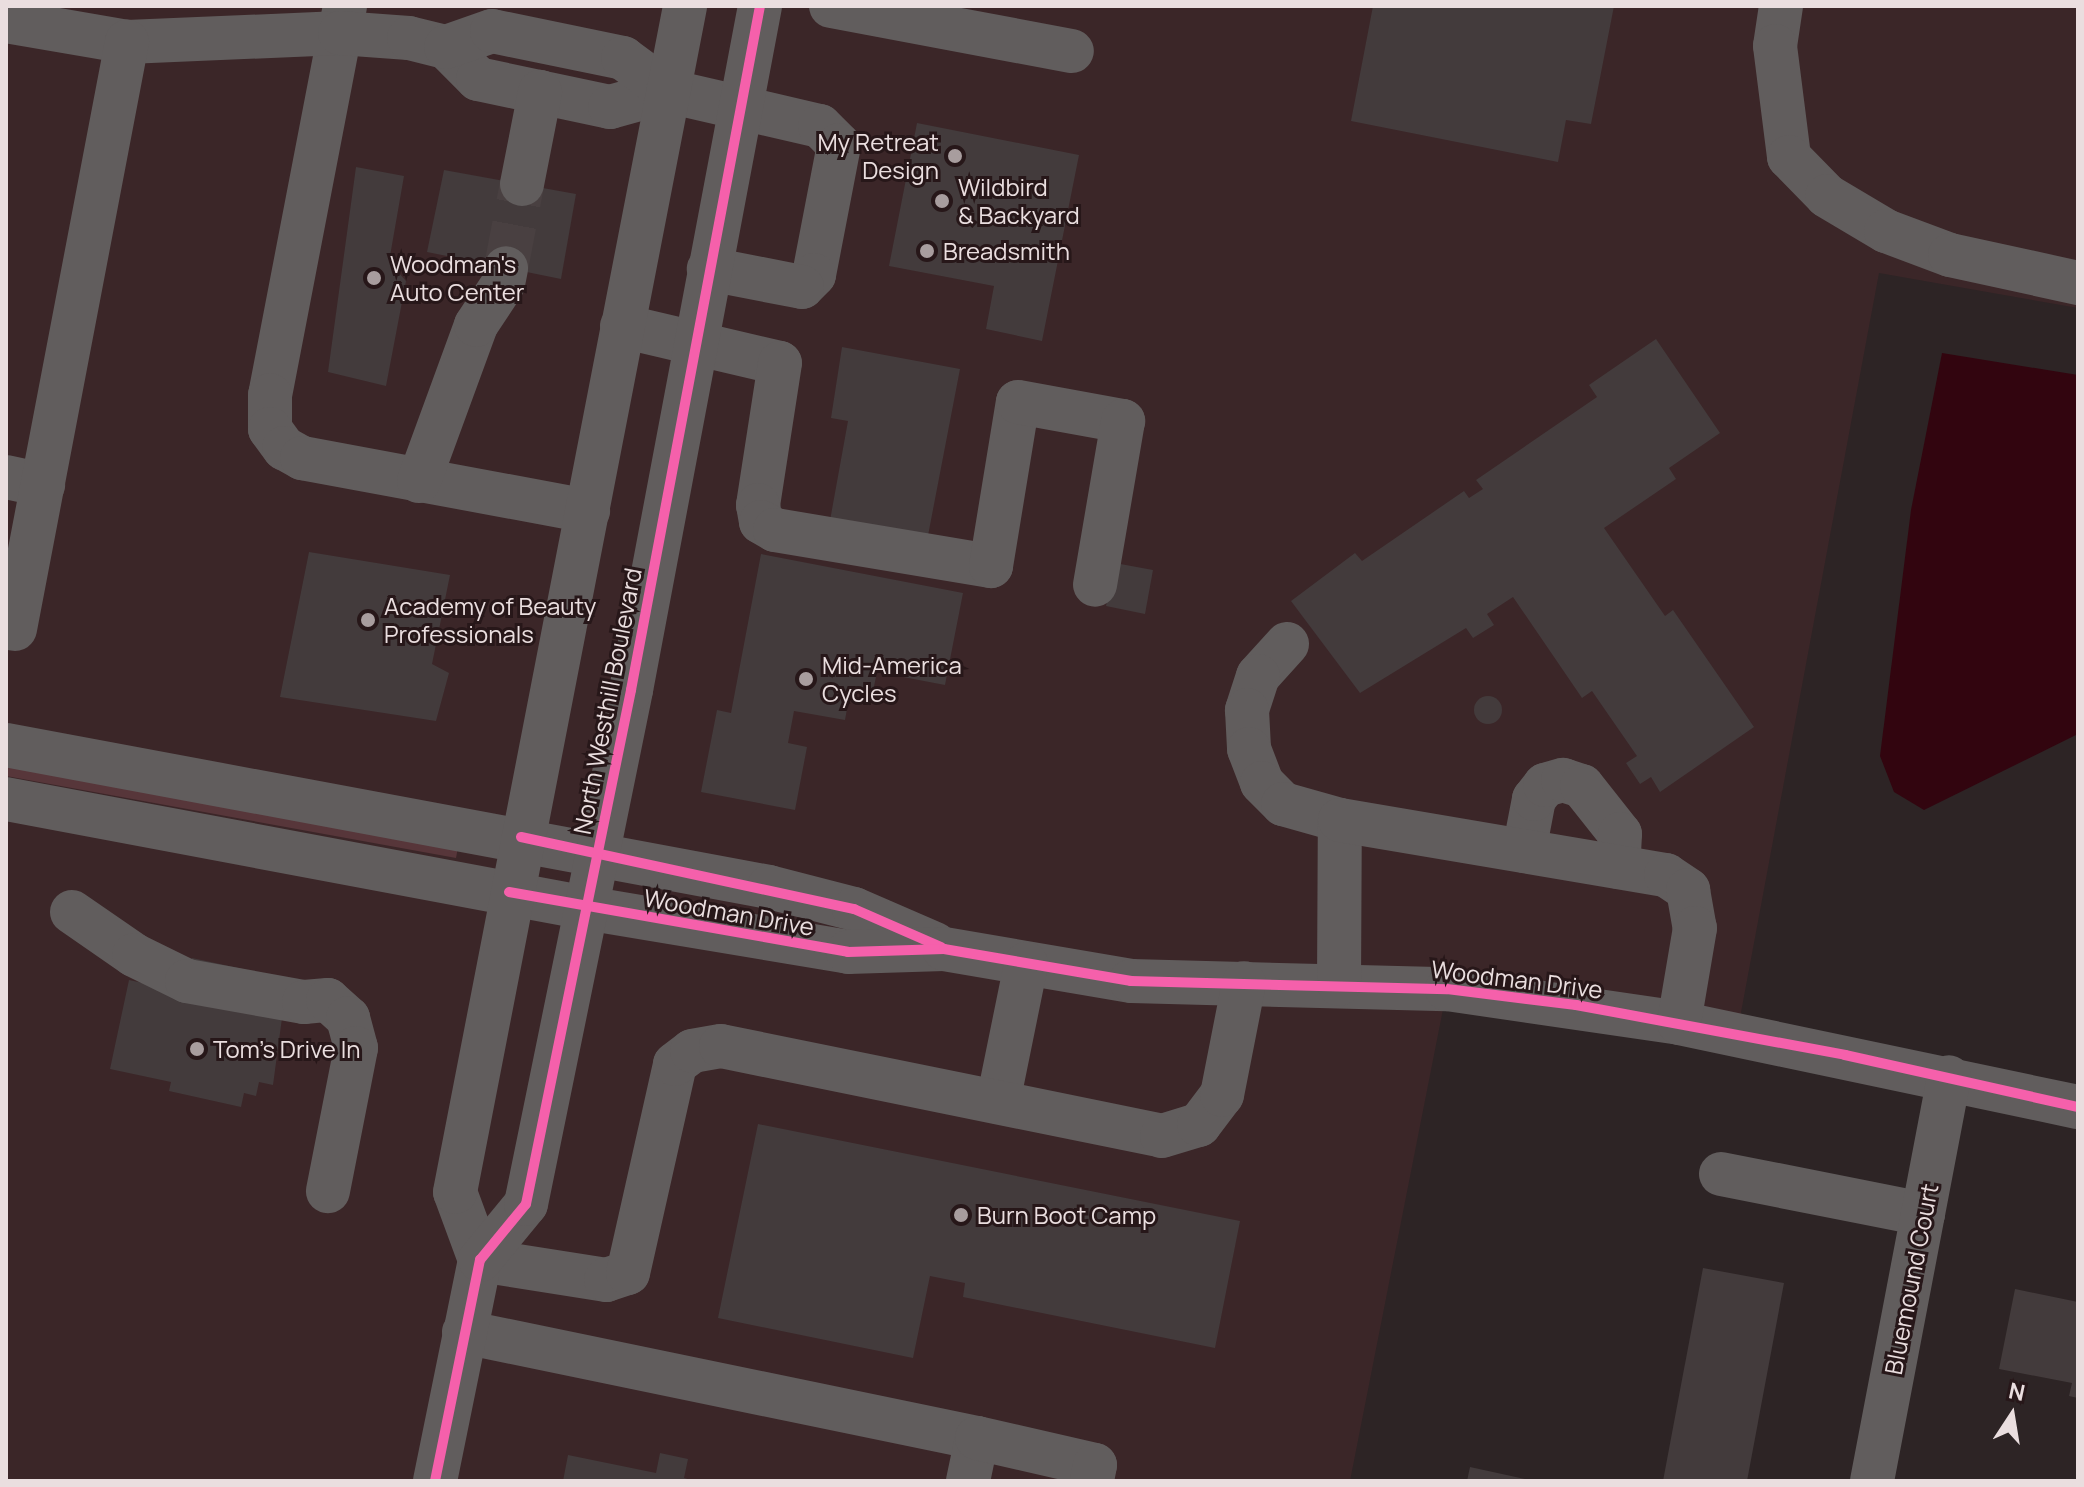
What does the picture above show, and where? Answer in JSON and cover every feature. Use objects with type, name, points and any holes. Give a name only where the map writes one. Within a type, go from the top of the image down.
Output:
[{"type":"street","points":[[685,6],[588,511],[509,892],[455,1192],[480,1260],[606,1280],[628,1273],[675,1064],[692,1051],[721,1046],[1162,1136],[1199,1125],[1222,1095],[1244,983]]},
{"type":"street","name":"North Westhill Boulevard","points":[[435,1481],[480,1260],[526,1204],[598,853],[760,6]]},
{"type":"street","points":[[831,6],[1072,51]]},
{"type":"street","points":[[1781,6],[1775,46],[1789,157],[1827,196],[1886,231],[1950,255],[2078,283]]},
{"type":"street","points":[[6,21],[127,42],[343,20],[446,47],[478,79],[610,107],[668,91]]},
{"type":"street","points":[[343,20],[270,395],[270,429],[284,448],[302,458],[588,511]]},
{"type":"street","points":[[446,47],[492,31],[623,58],[668,91],[820,126],[839,145],[814,275],[802,287],[709,269]]},
{"type":"street","points":[[15,629],[25,481],[127,42]]},
{"type":"street","points":[[522,184],[540,92]]},
{"type":"street","points":[[419,481],[476,325],[503,284],[506,268]]},
{"type":"street","points":[[622,326],[780,363],[758,505],[761,522],[775,530],[991,566],[1018,402],[1123,421],[1095,585]]},
{"type":"street","points":[[1287,644],[1258,676],[1247,710],[1249,749],[1262,783],[1283,804],[1340,820],[1666,875],[1688,890],[1695,928],[1679,1023]]},
{"type":"street","name":"Woodman Drive","points":[[6,745],[598,853],[854,909],[944,949]]},
{"type":"street","points":[[1524,851],[1534,799],[1545,785],[1563,780],[1582,786],[1620,834],[1618,867]]},
{"type":"street","name":"Woodman Drive","points":[[6,799],[586,908],[848,952],[944,949],[1131,981],[1447,989],[1679,1023],[1949,1077],[2078,1107]]},
{"type":"street","points":[[1339,984],[1340,820]]},
{"type":"street","points":[[72,912],[134,955],[187,981],[304,1002],[328,1000],[348,1018],[356,1048],[328,1191]]},
{"type":"street","points":[[998,1102],[1026,964]]},
{"type":"street","name":"Bluemound Court","points":[[1872,1481],[1949,1077]]},
{"type":"street","points":[[1721,1174],[1923,1214]]},
{"type":"street","points":[[464,1332],[1095,1465],[1092,1481]]},
{"type":"street","points":[[968,1481],[977,1438]]},
{"type":"shaded area","points":[[6,6],[2078,6],[2078,308],[1879,273],[1737,1034],[1447,989],[1350,1481],[6,1481]]},
{"type":"shaded area","points":[[1942,353],[2078,375],[2078,734],[1924,810],[1894,792],[1880,756],[1911,510]]},
{"type":"shaded area","points":[[6,763],[458,847],[456,858],[6,776]]},
{"type":"building","points":[[1373,6],[1614,6],[1591,124],[1566,120],[1558,162],[1351,121]]},
{"type":"building","points":[[917,123],[1079,155],[1042,341],[986,329],[994,286],[889,266]]},
{"type":"building","name":"Woodman's Auto Center","points":[[356,167],[404,176],[389,262],[406,281],[386,386],[328,372]]},
{"type":"building","points":[[444,170],[576,194],[561,279],[427,252]]},
{"type":"building","points":[[1656,339],[1720,433],[1669,468],[1676,479],[1604,528],[1665,616],[1673,610],[1754,727],[1660,792],[1651,777],[1640,784],[1626,763],[1637,756],[1592,691],[1582,698],[1513,597],[1487,614],[1494,625],[1473,638],[1466,628],[1360,693],[1291,601],[1355,553],[1362,561],[1464,491],[1469,498],[1483,489],[1476,480],[1597,397],[1589,385]]},
{"type":"building","points":[[842,347],[960,369],[926,546],[829,526],[848,421],[831,418]]},
{"type":"building","name":"Academy of Beauty Professionals","points":[[309,552],[450,575],[432,664],[449,673],[436,721],[280,697]]},
{"type":"building","name":"Mid-America Cycles","points":[[761,554],[963,593],[945,685],[877,672],[872,696],[850,692],[845,720],[794,711],[788,743],[807,747],[795,810],[701,792],[717,710],[731,713]]},
{"type":"building","points":[[1115,563],[1153,570],[1145,614],[1106,606]]},
{"type":"building","points":[[1488,696],[1498,700],[1502,710],[1498,720],[1488,724],[1478,720],[1474,710],[1478,700]]},
{"type":"building","name":"Tom's Drive In","points":[[192,958],[243,969],[282,1018],[273,1085],[259,1082],[256,1096],[244,1093],[241,1107],[169,1091],[171,1082],[110,1069],[129,980],[185,992]]},
{"type":"building","points":[[758,1124],[1240,1221],[1215,1348],[963,1297],[965,1283],[930,1276],[913,1358],[718,1318]]},
{"type":"building","points":[[1703,1268],[1784,1283],[1747,1481],[1663,1481]]},
{"type":"building","points":[[2015,1289],[2078,1302],[2078,1398],[2069,1396],[2072,1383],[1999,1369]]},
{"type":"building","points":[[660,1453],[688,1459],[684,1478],[694,1481],[563,1481],[568,1455],[656,1473]]},
{"type":"building","points":[[1470,1467],[1529,1480],[1529,1481],[1467,1481]]},
{"type":"tunnel","points":[[506,268],[522,184]]},
{"type":"cycle path","points":[[435,1481],[480,1260],[526,1204],[631,690],[760,6]]},
{"type":"cycle path","points":[[521,837],[854,909],[941,947]]},
{"type":"cycle path","points":[[509,892],[848,952],[944,949],[1131,981],[1447,989],[1576,1005],[1845,1055],[2078,1107]]},
{"type":"place","name":"My Retreat Design","points":[[955,156]]},
{"type":"place","name":"Wildbird & Backyard","points":[[942,201]]},
{"type":"place","name":"Breadsmith","points":[[927,251]]},
{"type":"place","name":"Woodman's Auto Center","points":[[374,278]]},
{"type":"place","name":"Academy of Beauty Professionals","points":[[368,620]]},
{"type":"place","name":"Mid-America Cycles","points":[[806,679]]},
{"type":"place","name":"Tom's Drive In","points":[[197,1049]]},
{"type":"place","name":"Burn Boot Camp","points":[[961,1215]]}]
